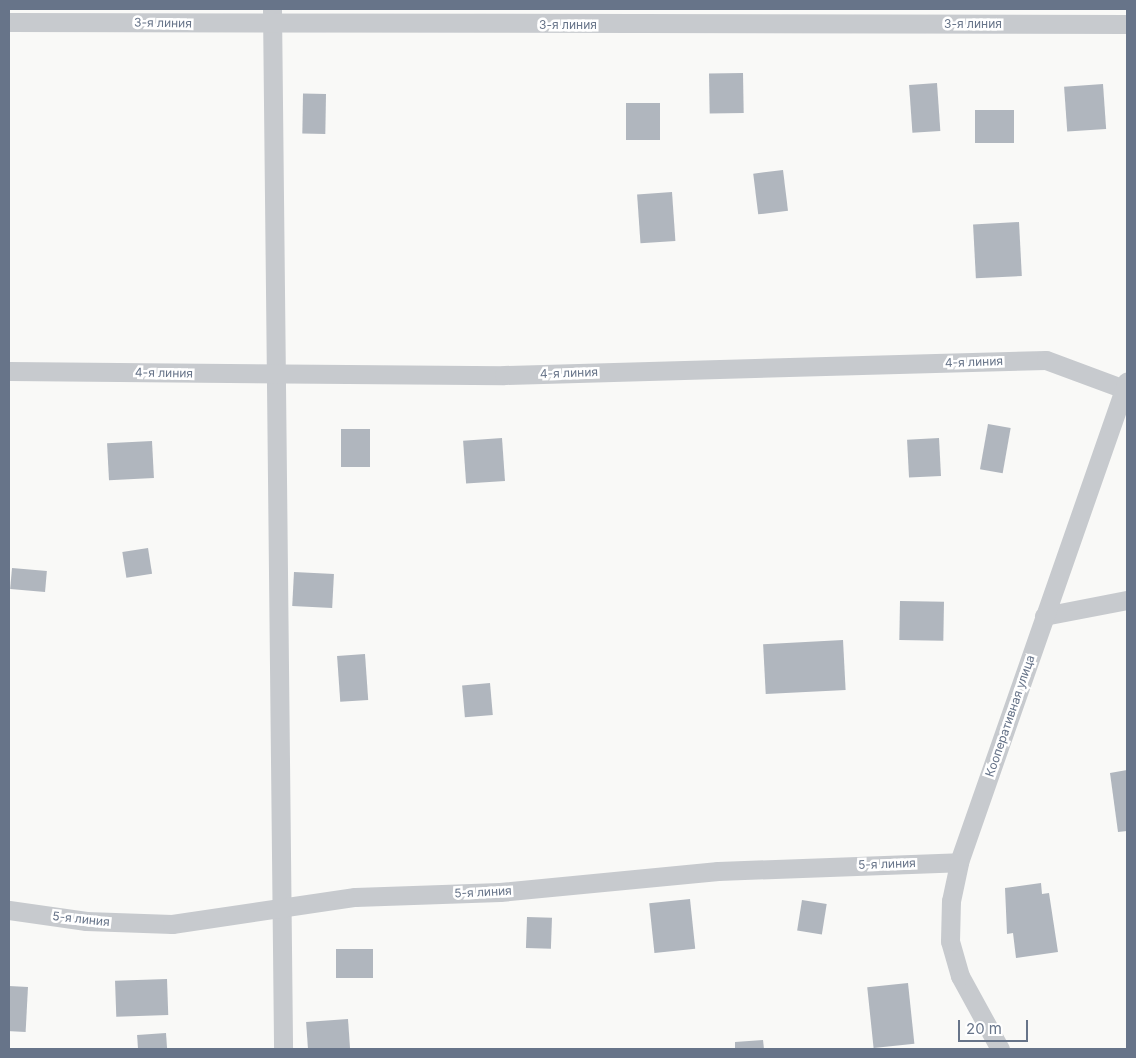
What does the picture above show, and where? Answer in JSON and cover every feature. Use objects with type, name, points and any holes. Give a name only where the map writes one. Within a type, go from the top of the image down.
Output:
[{"type":"street","name":"3-я линия","points":[[9,22],[272,17],[1127,24]]},
{"type":"street","points":[[272,17],[283,1049]]},
{"type":"street","name":"4-я линия","points":[[9,371],[504,375],[1046,360],[1126,385]]},
{"type":"street","name":"Кооперативная улица","points":[[1000,1049],[960,976],[950,941],[951,901],[960,862],[1044,616],[1126,385]]},
{"type":"street","points":[[1044,616],[1127,600]]},
{"type":"street","name":"5-я линия","points":[[9,910],[86,921],[172,924],[282,905],[355,897],[500,892],[718,871],[960,862]]},
{"type":"building","points":[[743,73],[744,113],[710,114],[709,74]]},
{"type":"building","points":[[937,83],[940,131],[912,133],[909,85]]},
{"type":"building","points":[[1103,84],[1106,129],[1067,132],[1064,87]]},
{"type":"building","points":[[303,94],[326,94],[325,134],[302,134]]},
{"type":"building","points":[[626,103],[660,103],[660,140],[626,140]]},
{"type":"building","points":[[975,110],[1014,110],[1014,143],[975,143]]},
{"type":"building","points":[[783,170],[788,211],[758,214],[753,174]]},
{"type":"building","points":[[672,192],[675,241],[641,243],[637,194]]},
{"type":"building","points":[[1019,222],[1022,276],[976,278],[973,224]]},
{"type":"building","points":[[988,424],[1011,428],[1003,473],[980,469]]},
{"type":"building","points":[[341,429],[370,429],[370,467],[341,467]]},
{"type":"building","points":[[502,438],[505,481],[466,484],[463,441]]},
{"type":"building","points":[[939,438],[941,476],[909,478],[907,440]]},
{"type":"building","points":[[152,441],[154,478],[109,480],[107,443]]},
{"type":"building","points":[[148,548],[152,574],[126,578],[122,552]]},
{"type":"building","points":[[12,568],[47,571],[45,592],[10,589]]},
{"type":"building","points":[[294,572],[334,574],[332,608],[292,606]]},
{"type":"building","points":[[900,601],[944,602],[943,641],[899,640]]},
{"type":"building","points":[[843,640],[846,690],[766,694],[763,644]]},
{"type":"building","points":[[365,654],[368,700],[340,702],[337,656]]},
{"type":"building","points":[[490,683],[493,715],[465,717],[462,685]]},
{"type":"building","points":[[1127,770],[1127,831],[1118,832],[1110,773]]},
{"type":"building","points":[[1041,883],[1042,894],[1049,893],[1058,952],[1016,958],[1013,933],[1007,934],[1005,888]]},
{"type":"building","points":[[690,899],[695,949],[654,953],[649,903]]},
{"type":"building","points":[[802,900],[827,904],[822,935],[797,931]]},
{"type":"building","points":[[527,917],[552,918],[551,949],[526,948]]},
{"type":"building","points":[[336,949],[373,949],[373,978],[336,978]]},
{"type":"building","points":[[167,979],[168,1015],[116,1017],[115,981]]},
{"type":"building","points":[[908,983],[914,1044],[874,1048],[867,987]]},
{"type":"building","points":[[9,986],[28,987],[26,1032],[9,1031]]},
{"type":"building","points":[[348,1019],[350,1049],[308,1049],[306,1022]]},
{"type":"building","points":[[166,1033],[167,1049],[138,1049],[137,1035]]},
{"type":"building","points":[[763,1040],[764,1049],[735,1049],[735,1042]]}]
